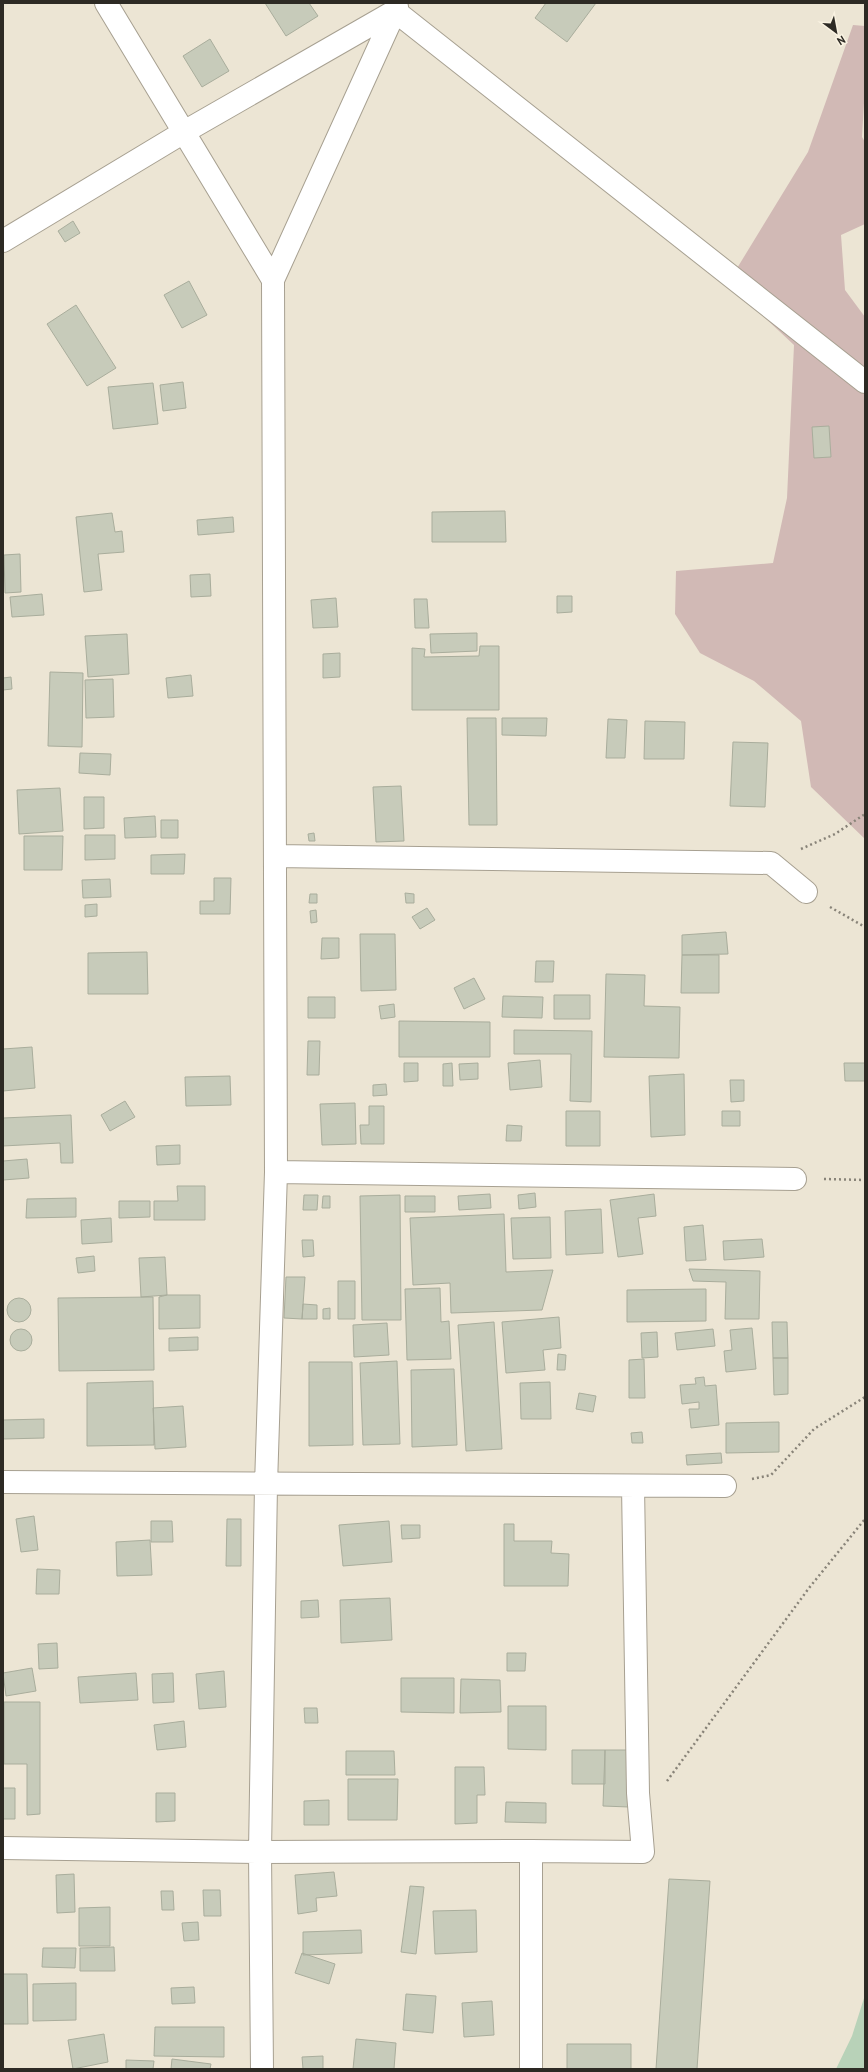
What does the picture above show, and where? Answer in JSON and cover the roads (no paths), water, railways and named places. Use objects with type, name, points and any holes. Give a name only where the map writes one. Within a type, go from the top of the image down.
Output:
[{"type":"street","points":[[106,3],[273,280]]},
{"type":"street","points":[[3,242],[184,132],[397,7]]},
{"type":"street","points":[[262,2069],[260,1852],[266,1485],[276,1172],[273,280],[397,7]]},
{"type":"street","points":[[397,7],[865,382]]},
{"type":"street","points":[[275,856],[771,863],[806,892]]},
{"type":"street","points":[[276,1172],[795,1179]]},
{"type":"street","points":[[3,1482],[266,1485],[725,1486]]},
{"type":"street","points":[[3,1848],[260,1852],[531,1850],[643,1852],[638,1793],[633,1486]]},
{"type":"street","points":[[531,1850],[531,2069]]}]
